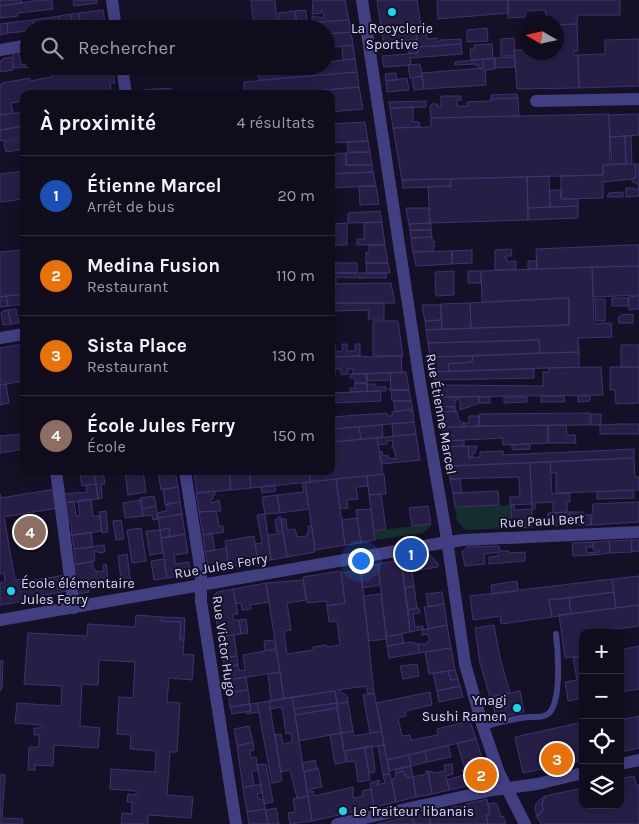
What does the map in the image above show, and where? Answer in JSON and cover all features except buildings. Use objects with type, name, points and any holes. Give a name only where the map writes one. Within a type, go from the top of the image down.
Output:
[{"type":"street","points":[[112,0],[115,20]]},
{"type":"street","name":"Rue Étienne Marcel","points":[[362,0],[465,664],[483,727],[499,773],[525,824]]},
{"type":"street","points":[[0,50],[20,47]]},
{"type":"street","points":[[123,75],[125,90]]},
{"type":"street","points":[[536,101],[639,99]]},
{"type":"street","points":[[0,338],[20,335]]},
{"type":"street","points":[[57,475],[74,608]]},
{"type":"street","name":"Rue Victor Hugo","points":[[186,475],[201,573],[202,601],[236,824]]},
{"type":"street","name":"Rue Paul Bert","points":[[447,542],[639,532]]},
{"type":"street","name":"Rue Jules Ferry","points":[[0,620],[447,542]]},
{"type":"street","points":[[624,763],[639,760]]},
{"type":"street","points":[[342,823],[493,790],[537,784],[579,774]]},
{"type":"lane","points":[[483,727],[548,714],[553,707],[557,690],[560,660],[556,634]]},
{"type":"green space","points":[[511,505],[512,528],[465,530],[457,521],[455,507]]},
{"type":"green space","points":[[431,524],[423,533],[375,540],[374,531]]},
{"type":"place","name":"La Recyclerie Sportive","points":[[392,12]]},
{"type":"place","name":"École Jules Ferry","points":[[30,532]]},
{"type":"place","name":"Étienne Marcel","points":[[411,554]]},
{"type":"place","name":"École élémentaire Jules Ferry","points":[[11,591]]},
{"type":"place","name":"Ynagi Sushi Ramen","points":[[517,708]]},
{"type":"place","name":"Sista Place","points":[[557,759]]},
{"type":"place","name":"Medina Fusion","points":[[481,775]]},
{"type":"place","name":"Le Traiteur libanais","points":[[343,811]]}]
